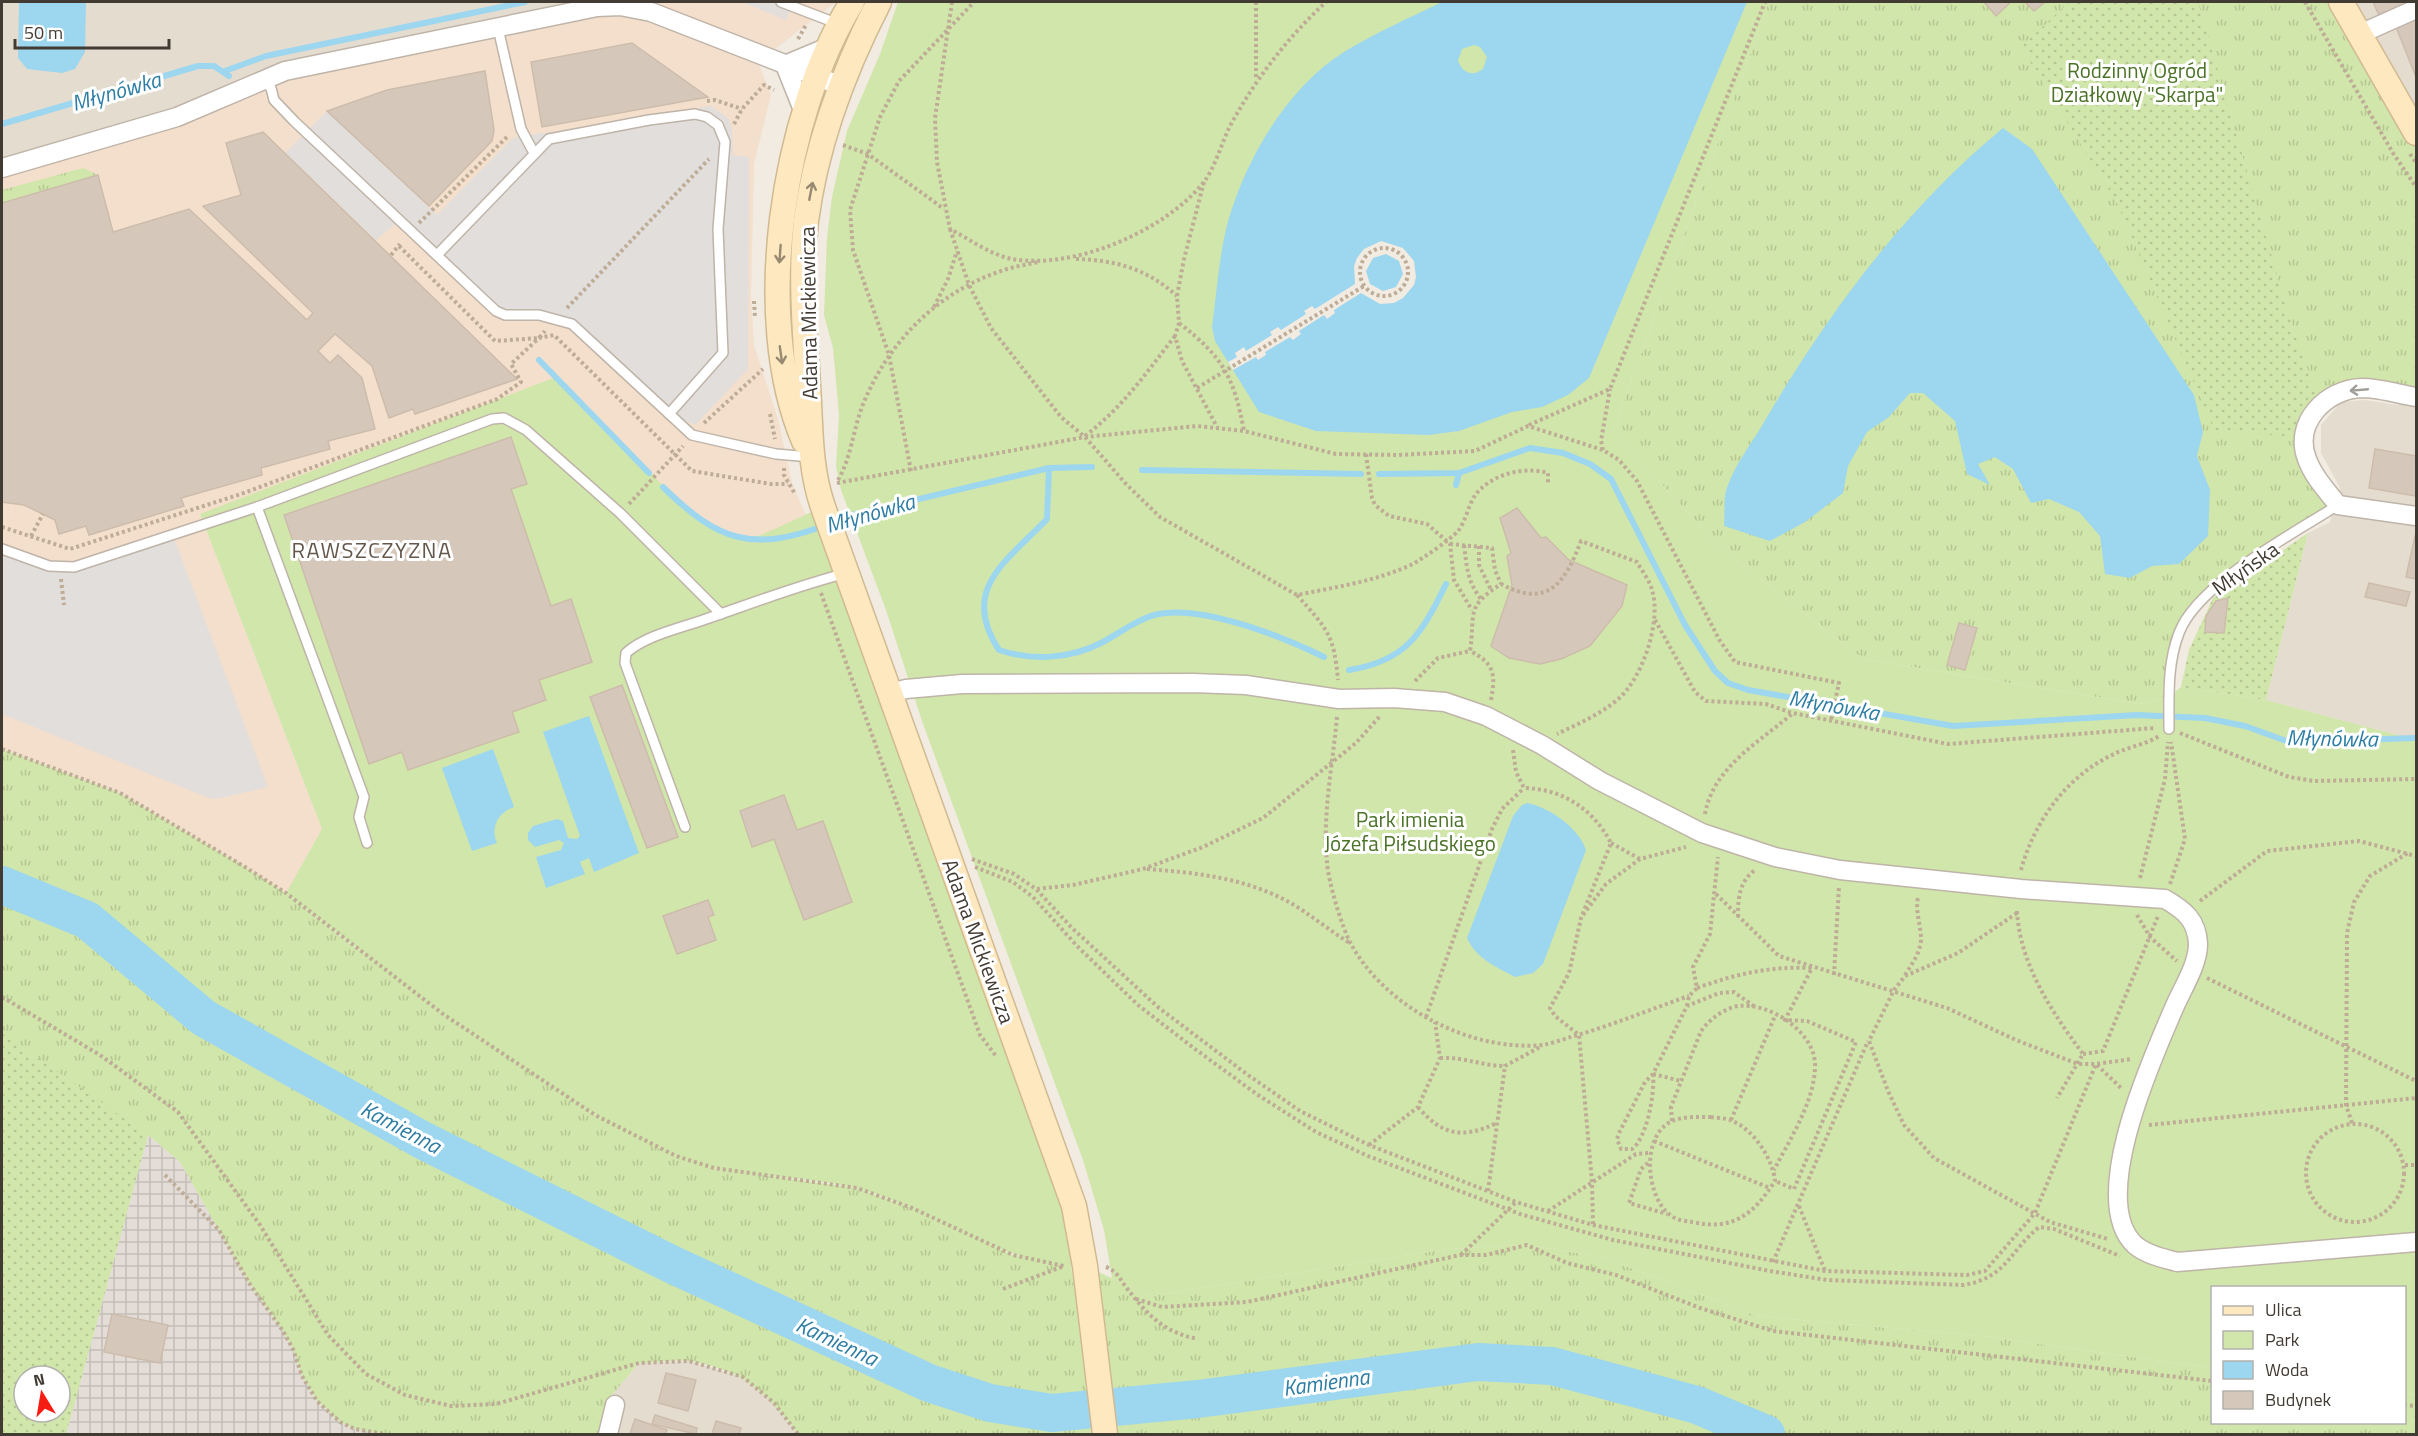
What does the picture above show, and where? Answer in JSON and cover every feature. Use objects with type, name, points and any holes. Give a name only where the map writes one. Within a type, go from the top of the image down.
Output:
[{"type":"street","name":"Adama Mickiewicza","points":[[852,2],[851,30],[841,86],[820,148],[806,223],[804,291],[811,457],[818,493],[1074,1206],[1087,1286],[1105,1434]]},
{"type":"street","name":"Adama Mickiewicza","points":[[811,457],[796,422],[786,390],[780,348],[778,296],[788,177],[816,77],[828,47],[851,30],[879,2]]},
{"type":"street","points":[[2341,2],[2416,133]]},
{"type":"street","points":[[2,168],[177,117],[285,71],[597,8],[620,6],[651,12],[841,86]]},
{"type":"street","points":[[2360,34],[2416,9]]},
{"type":"street","points":[[785,65],[828,47]]},
{"type":"street","points":[[785,65],[805,115]]},
{"type":"street","points":[[2416,397],[2362,388],[2338,394],[2320,404],[2308,419],[2304,438],[2306,457],[2313,472],[2337,505],[2416,516]]},
{"type":"street","points":[[890,693],[906,689],[962,684],[1193,683],[1246,685],[1339,699],[1395,698],[1445,702],[1486,716],[1542,744],[1600,781],[1711,835],[1774,857],[1840,870],[1930,880],[2165,899],[2186,912],[2194,924],[2198,945],[2191,970],[2153,1055],[2129,1127],[2116,1196],[2129,1250],[2177,1262],[2416,1242]]},
{"type":"street","points":[[608,1434],[615,1405]]},
{"type":"lane","points":[[781,2],[792,3],[851,30]]},
{"type":"lane","points":[[498,28],[521,129],[534,153]]},
{"type":"lane","points":[[263,80],[271,88],[274,100],[294,121],[496,311],[506,315],[539,315],[557,318],[572,324],[692,435],[776,454],[811,457]]},
{"type":"lane","points":[[438,254],[549,139],[694,114],[707,117],[718,125],[725,142],[718,229],[723,353],[669,414]]},
{"type":"lane","points":[[2,549],[49,566],[74,567],[258,507],[417,446],[492,419],[504,418],[526,430],[620,513],[721,614]]},
{"type":"lane","name":"Młyńska","points":[[2169,729],[2169,670],[2179,633],[2194,607],[2212,588],[2337,505]]},
{"type":"lane","points":[[258,507],[364,797],[358,817],[367,843]]},
{"type":"lane","points":[[685,827],[625,663],[626,653],[634,646],[721,614],[816,581],[848,573]]},
{"type":"path","points":[[952,2],[950,27],[934,118],[937,162],[950,229],[969,285],[991,328],[1023,372],[1061,417],[1085,437],[1126,484],[1161,517],[1297,595],[1327,628],[1336,652],[1339,699],[1329,789],[1327,862],[1351,944]]},
{"type":"path","points":[[911,471],[889,355],[860,274],[850,210],[880,117],[899,81],[974,2]]},
{"type":"path","points":[[1256,2],[1256,80]]},
{"type":"path","points":[[1085,437],[1106,420],[1130,394],[1175,336],[1179,323],[1177,296],[1204,182],[1256,80],[1326,2]]},
{"type":"path","points":[[1603,450],[1601,441],[1610,389],[1765,2]]},
{"type":"path","points":[[2305,2],[2393,153],[2416,187]]},
{"type":"path","points":[[557,318],[725,142],[742,109],[764,85]]},
{"type":"path","points":[[836,153],[843,145],[868,154],[945,210]]},
{"type":"path","points":[[818,493],[845,469],[856,422],[869,389],[889,355],[910,328],[933,308],[969,285],[999,271],[1104,250],[1164,218],[1204,182]]},
{"type":"path","points":[[950,229],[1009,258],[1038,262]]},
{"type":"path","points":[[1390,248],[1404,257],[1409,273],[1403,289],[1396,294],[1379,296],[1364,286],[1360,271],[1366,256],[1373,250],[1390,248]]},
{"type":"path","points":[[933,308],[948,279],[958,250]]},
{"type":"path","points":[[1070,258],[1107,260],[1137,268],[1177,296]]},
{"type":"path","points":[[1197,388],[1364,286]]},
{"type":"path","points":[[1179,323],[1209,346],[1224,370],[1237,395],[1244,431]]},
{"type":"path","points":[[1175,336],[1182,361],[1207,403],[1217,426]]},
{"type":"path","points":[[2,527],[69,549],[241,494],[497,399],[522,381],[511,364],[539,338]]},
{"type":"path","points":[[620,513],[676,455],[692,435],[764,368]]},
{"type":"path","points":[[818,493],[911,471],[1085,437],[1197,426],[1217,426],[1244,431],[1336,454],[1475,451],[1610,389]]},
{"type":"path","points":[[1528,426],[1603,450],[1619,460],[1637,481],[1720,641],[1735,662],[1839,683],[1831,720]]},
{"type":"path","points":[[1366,454],[1371,498],[1375,505],[1389,516],[1426,524],[1435,529],[1443,541],[1450,544],[1492,548],[1495,570],[1501,584],[1515,592],[1538,594],[1558,586],[1570,569],[1581,541],[1637,562],[1652,590],[1655,619],[1646,659],[1620,699],[1584,723],[1557,733],[1542,744]]},
{"type":"path","points":[[1297,595],[1354,584],[1414,563],[1458,531],[1476,494],[1504,474],[1539,470],[1548,473],[1548,484]]},
{"type":"path","points":[[31,536],[44,514]]},
{"type":"path","points":[[51,552],[53,543]]},
{"type":"path","points":[[1450,544],[1454,580],[1472,610],[1470,651],[1484,658],[1494,675],[1486,716]]},
{"type":"path","points":[[1464,545],[1470,584],[1481,599]]},
{"type":"path","points":[[1479,546],[1479,565],[1491,590]]},
{"type":"path","points":[[59,574],[64,585],[64,605]]},
{"type":"path","points":[[816,581],[980,1035],[1000,1062]]},
{"type":"path","points":[[1472,610],[1491,590],[1501,584]]},
{"type":"path","points":[[1655,619],[1695,692],[1706,701],[1766,704],[1793,713],[1948,744],[2139,728],[2169,729],[2289,777],[2314,781],[2416,779]]},
{"type":"path","points":[[1697,988],[1693,967],[1710,934],[1716,894],[1707,806],[1721,779],[1735,761],[1793,713]]},
{"type":"path","points":[[1510,729],[1516,772],[1524,788]]},
{"type":"path","points":[[2057,1098],[2083,1054],[2053,1013],[2034,977],[2017,913],[2021,872],[2028,846],[2040,822],[2072,783],[2093,765],[2113,754],[2151,741],[2169,729]]},
{"type":"path","points":[[2169,729],[2165,779],[2136,896],[2138,918],[2150,936],[2170,956],[2191,970],[2416,1081]]},
{"type":"path","points":[[2,749],[120,793],[245,867],[286,893],[443,1014],[595,1115],[676,1156],[714,1168],[837,1184],[866,1191],[929,1215],[1013,1255],[1064,1266]]},
{"type":"path","points":[[1036,889],[1073,885],[1143,869],[1203,847],[1263,818],[1333,761]]},
{"type":"path","points":[[1426,1017],[1492,829],[1502,809],[1524,788],[1552,790],[1575,801],[1602,827],[1611,843],[1640,859]]},
{"type":"path","points":[[1581,918],[1606,884],[1640,859],[1711,835]]},
{"type":"path","points":[[2186,912],[2267,851],[2359,841],[2416,856]]},
{"type":"path","points":[[1593,1225],[1592,1182],[1579,1035],[1572,1027],[1562,1023],[1550,1008],[1569,973],[1581,918],[1611,843]]},
{"type":"path","points":[[2352,1123],[2346,1105],[2347,933],[2354,902],[2370,876],[2408,853]]},
{"type":"path","points":[[1738,917],[1738,897],[1743,881],[1774,857]]},
{"type":"path","points":[[949,858],[994,865],[1036,889],[1072,928],[1159,1008],[1300,1111],[1369,1145],[1547,1212],[1593,1225],[1773,1262],[1825,1271],[1967,1275],[1985,1271],[2035,1214],[2096,1064]]},
{"type":"path","points":[[949,858],[1013,882],[1033,897],[1077,946],[1138,1005],[1257,1095],[1316,1132],[1431,1182],[1508,1210],[1613,1240],[1827,1280],[1964,1285],[1985,1281],[2012,1259],[2026,1238],[2039,1227],[2054,1229],[2104,1251],[2129,1250]]},
{"type":"path","points":[[1143,869],[1207,874],[1244,883],[1300,909],[1351,944],[1392,993],[1426,1017],[1474,1036],[1508,1044],[1544,1044],[1579,1035],[1689,996],[1697,988],[1754,970],[1784,966],[1812,968]]},
{"type":"path","points":[[1834,975],[1840,870]]},
{"type":"path","points":[[1773,1262],[1869,1041],[1894,990],[1916,958],[1921,941],[1916,908],[1917,898],[1930,880]]},
{"type":"path","points":[[1716,894],[1779,956],[1834,975],[1894,990],[1947,1008],[2016,1040],[2078,1064],[2096,1064],[2153,1055]]},
{"type":"path","points":[[1905,976],[1958,953],[2017,913]]},
{"type":"path","points":[[1785,1020],[1812,968]]},
{"type":"path","points":[[1687,1006],[1719,993],[1734,992],[1756,1007],[1797,1026],[1811,1044],[1815,1061],[1815,1077],[1804,1107],[1774,1171]]},
{"type":"path","points":[[1653,1074],[1654,1085],[1642,1140],[1632,1149],[1626,1150],[1618,1146],[1619,1133],[1645,1082],[1653,1074],[1687,1006],[1689,996]]},
{"type":"path","points":[[2,997],[100,1055],[178,1112],[260,1225],[328,1335],[366,1374],[405,1395],[451,1406],[496,1404],[639,1363],[689,1361],[743,1377],[774,1403],[798,1434]]},
{"type":"path","points":[[1672,1121],[1671,1107],[1701,1031],[1709,1021],[1724,1011],[1739,1006],[1756,1007]]},
{"type":"path","points":[[1731,1120],[1775,1016]]},
{"type":"path","points":[[1775,1181],[1794,1190],[1856,1042],[1807,1021],[1785,1020]]},
{"type":"path","points":[[1369,1145],[1418,1107],[1440,1058],[1435,1022]]},
{"type":"path","points":[[1869,1041],[1887,1091],[1904,1125],[1934,1158],[2050,1222],[2129,1250]]},
{"type":"path","points":[[1440,1058],[1461,1057],[1490,1066],[1505,1066],[1544,1044]]},
{"type":"path","points":[[2096,1064],[2137,1103]]},
{"type":"path","points":[[1488,1191],[1505,1066]]},
{"type":"path","points":[[1653,1074],[1681,1081]]},
{"type":"path","points":[[2129,1127],[2416,1098]]},
{"type":"path","points":[[1418,1107],[1434,1125],[1456,1133],[1482,1130],[1497,1123]]},
{"type":"path","points":[[1648,1163],[1641,1169],[1629,1203],[1677,1219],[1718,1226],[1739,1220],[1755,1209],[1775,1181],[1774,1171],[1767,1155],[1731,1120],[1711,1117],[1672,1121],[1659,1130],[1649,1153],[1648,1163],[1656,1192],[1669,1215]]},
{"type":"path","points":[[2352,1123],[2371,1125],[2387,1134],[2399,1148],[2404,1165],[2404,1185],[2395,1202],[2381,1216],[2362,1222],[2342,1221],[2324,1212],[2311,1197],[2305,1178],[2307,1158],[2317,1140],[2333,1128],[2352,1123]]},
{"type":"path","points":[[1654,1141],[1770,1188]]},
{"type":"path","points":[[1632,1149],[1636,1154]]},
{"type":"path","points":[[1547,1212],[1636,1154],[1649,1153]]},
{"type":"path","points":[[2404,1165],[2416,1165]]},
{"type":"path","points":[[165,1175],[219,1230],[249,1283],[283,1331],[293,1349],[302,1376],[317,1401],[340,1422],[355,1429],[384,1434]]},
{"type":"path","points":[[1460,1255],[1516,1202]]},
{"type":"path","points":[[1798,1205],[1825,1271]]},
{"type":"path","points":[[1136,1299],[1162,1307],[1247,1302],[1460,1255],[1486,1255],[1527,1245],[1567,1263],[1616,1275],[1700,1308],[1773,1331],[2211,1381]]},
{"type":"path","points":[[1063,1255],[1064,1266]]},
{"type":"path","points":[[1003,1289],[1064,1266]]},
{"type":"path","points":[[1103,1266],[1113,1270],[1157,1324],[1174,1333],[1198,1339]]},
{"type":"shaded area","points":[[2,2],[651,2],[651,12],[2,168]]},
{"type":"shaded area","points":[[651,2],[836,2],[758,62],[771,95],[754,164],[751,297],[754,345],[778,419],[792,483],[807,518],[746,540],[723,533],[705,524],[649,473],[200,514],[322,829],[286,893],[120,793],[2,749],[2,168],[263,80],[597,7],[651,11]]},
{"type":"shaded area","points":[[742,2],[792,2],[792,5],[786,20]]},
{"type":"shaded area","points":[[2341,2],[2416,2],[2416,133]]},
{"type":"shaded area","points":[[711,106],[728,118],[732,128],[733,155],[749,157],[748,369],[695,425],[669,414],[572,324],[505,315],[400,220],[376,240],[285,153],[327,111],[437,215],[513,138]]},
{"type":"shaded area","points":[[2416,365],[2416,738],[2266,700],[2308,533],[2330,522],[2340,488],[2321,453],[2321,425],[2341,402],[2364,400],[2398,405]]},
{"type":"shaded area","points":[[172,533],[268,787],[217,799],[209,798],[2,714],[2,549],[60,568]]},
{"type":"shaded area","points":[[148,1135],[180,1162],[249,1283],[283,1331],[293,1349],[302,1376],[317,1401],[340,1422],[355,1429],[384,1434],[66,1434],[69,1424],[72,1424],[72,1412]]},
{"type":"shaded area","points":[[689,1361],[743,1377],[774,1403],[798,1434],[604,1434],[612,1395],[639,1363]]},
{"type":"green space","name":"Park imienia Józefa Piłsudskiego","points":[[898,2],[1769,2],[1613,431],[1720,548],[1863,659],[2139,704],[2170,696],[2181,687],[2266,700],[2416,738],[2416,1395],[2406,1394],[2406,1286],[2211,1286],[2211,1368],[1992,1337],[1757,1316],[1602,1257],[1527,1245],[1447,1249],[1152,1296],[1112,1278],[1104,1230],[1083,1160],[922,721],[886,610],[841,490],[836,467],[839,415],[833,348],[824,315],[827,238],[832,197],[847,131],[880,54]]},
{"type":"green space","points":[[1769,2],[2341,2],[2416,133],[2416,397],[2338,394],[2304,438],[2338,505],[2212,587],[2179,633],[2170,696],[2139,704],[1863,659],[1720,548],[1613,431]]},
{"type":"green space","name":"Rodzinny Ogród Działkowy \"Skarpa\"","points":[[2069,2],[2198,2],[2289,316],[2320,404],[2304,438],[2214,430],[2117,203],[2021,47]]},
{"type":"green space","points":[[83,168],[98,175],[2,203],[2,190]]},
{"type":"green space","points":[[556,377],[685,508],[730,537],[752,538],[823,507],[1082,1246],[1071,1267],[1020,1256],[900,1203],[852,1187],[725,1170],[700,1164],[656,1148],[563,1094],[465,1028],[286,893],[322,829],[200,514]]},
{"type":"green space","points":[[2308,533],[2266,700],[2181,687],[2189,650],[2213,598]]},
{"type":"green space","points":[[2,749],[120,793],[245,867],[286,893],[350,944],[595,1115],[676,1156],[714,1168],[857,1188],[912,1208],[1013,1255],[1071,1267],[1100,1434],[798,1434],[764,1395],[740,1377],[709,1365],[678,1360],[639,1363],[612,1395],[604,1434],[384,1434],[355,1429],[340,1422],[317,1401],[302,1376],[293,1349],[283,1331],[249,1283],[180,1162],[148,1135],[72,1412],[72,1364],[12,1364],[12,1424],[69,1424],[66,1434],[2,1434]]},
{"type":"green space","points":[[2,1033],[148,1135],[72,1412],[72,1364],[12,1364],[12,1424],[69,1424],[66,1434],[2,1434]]},
{"type":"green space","points":[[1527,1245],[1602,1257],[1757,1316],[1992,1337],[2211,1368],[2211,1424],[2406,1424],[2406,1394],[2416,1395],[2416,1434],[1105,1434],[1085,1266],[1152,1296],[1447,1249]]},
{"type":"water","points":[[19,2],[86,2],[85,52],[75,69],[62,73],[27,69],[18,58]]},
{"type":"water","points":[[1442,2],[1747,2],[1589,378],[1568,395],[1542,407],[1512,412],[1459,431],[1428,435],[1316,431],[1259,412],[1215,341],[1212,327],[1226,231],[1247,171],[1272,125],[1305,84],[1324,67],[1356,45]],"holes":[[[1474,45],[1480,47],[1487,57],[1483,69],[1475,73],[1465,71],[1458,61],[1462,49]]]},
{"type":"water","points":[[2003,128],[2032,149],[2194,395],[2203,432],[2197,456],[2210,490],[2208,536],[2179,564],[2152,566],[2130,578],[2105,574],[2100,536],[2079,512],[2049,499],[2031,503],[2013,469],[1995,457],[1978,464],[1990,485],[1967,474],[1955,421],[1923,393],[1910,393],[1889,417],[1867,432],[1848,466],[1843,493],[1805,522],[1770,541],[1724,526],[1725,494],[1731,476],[1791,377],[1844,299],[1872,262],[1934,192]]},
{"type":"water","points":[[589,716],[639,853],[594,872],[589,858],[580,862],[585,874],[546,888],[536,857],[561,850],[564,843],[559,840],[535,847],[528,840],[528,833],[533,826],[557,819],[563,821],[568,838],[577,839],[580,836],[543,732]]},
{"type":"water","points":[[493,749],[514,807],[508,809],[497,821],[494,832],[497,843],[472,851],[442,768]]},
{"type":"water","points":[[1527,803],[1545,809],[1562,820],[1577,834],[1586,850],[1543,964],[1533,973],[1515,977],[1481,957],[1467,938],[1513,816],[1522,805]]},
{"type":"pier","points":[[1381,241],[1403,248],[1414,261],[1416,277],[1414,285],[1403,298],[1394,303],[1380,304],[1361,293],[1334,310],[1335,313],[1327,319],[1324,315],[1299,331],[1301,334],[1293,340],[1290,337],[1265,352],[1266,355],[1258,360],[1256,357],[1233,370],[1228,362],[1237,357],[1235,353],[1244,347],[1246,351],[1272,335],[1270,332],[1278,327],[1281,330],[1306,314],[1304,311],[1312,306],[1315,309],[1355,284],[1354,266],[1364,249]],"holes":[[[1386,254],[1399,261],[1403,274],[1396,287],[1383,291],[1370,284],[1366,271],[1373,258]]]},
{"type":"building","points":[[1984,2],[2011,2],[1996,16]]},
{"type":"building","points":[[2025,2],[2045,2],[2034,11]]},
{"type":"building","points":[[2373,2],[2410,2],[2379,15]]},
{"type":"building","points":[[2416,12],[2416,77],[2394,22]]},
{"type":"building","points":[[632,43],[708,97],[542,127],[531,62]]},
{"type":"building","points":[[485,71],[494,130],[492,141],[429,206],[327,111],[387,90]]},
{"type":"building","points":[[263,132],[517,379],[415,414],[413,409],[389,418],[372,366],[335,334],[318,351],[330,363],[338,355],[362,378],[375,429],[328,441],[330,449],[261,468],[262,475],[181,498],[184,506],[89,535],[86,526],[59,534],[55,520],[24,505],[2,502],[2,203],[98,175],[113,232],[189,209],[307,320],[313,313],[203,206],[241,195],[226,143]]},
{"type":"building","points":[[511,437],[527,484],[511,489],[551,606],[571,599],[592,662],[539,680],[546,700],[512,712],[519,732],[408,770],[402,752],[369,764],[284,515]]},
{"type":"building","points":[[2375,449],[2416,456],[2416,496],[2369,488]]},
{"type":"building","points":[[1517,508],[1541,538],[1546,537],[1569,560],[1627,585],[1622,606],[1590,646],[1561,659],[1540,664],[1509,658],[1491,646],[1512,585],[1507,556],[1511,553],[1500,518]]},
{"type":"building","points":[[2416,536],[2416,579],[2406,577]]},
{"type":"building","points":[[2369,583],[2410,592],[2406,606],[2365,597]]},
{"type":"building","points":[[2228,598],[2224,633],[2205,632],[2206,616],[2216,601]]},
{"type":"building","points":[[1959,623],[1977,628],[1965,670],[1947,665]]},
{"type":"building","points":[[622,685],[678,837],[647,848],[590,697]]},
{"type":"building","points":[[784,795],[797,830],[823,821],[852,902],[804,920],[774,839],[752,847],[740,811]]},
{"type":"building","points":[[708,900],[714,915],[708,917],[716,940],[677,954],[663,916]]},
{"type":"building","points":[[112,1314],[168,1325],[160,1363],[104,1352]]},
{"type":"building","points":[[666,1373],[696,1380],[688,1411],[658,1403]]},
{"type":"building","points":[[655,1415],[697,1428],[696,1434],[652,1424]]},
{"type":"building","points":[[635,1419],[667,1430],[665,1434],[630,1434]]},
{"type":"building","points":[[716,1421],[741,1428],[739,1434],[712,1434]]},
{"type":"waterway","points":[[225,71],[266,56],[525,2]]},
{"type":"waterway","name":"Młynówka","points":[[2,124],[198,66],[214,66],[229,76]]},
{"type":"waterway","name":"Młynówka","points":[[539,360],[649,473]]},
{"type":"waterway","name":"Młynówka","points":[[1379,474],[1459,473],[1530,448],[1563,453],[1590,464],[1611,479],[1685,625],[1715,671],[1728,683],[1748,690],[1953,726],[2137,715],[2205,718],[2245,726],[2289,742],[2416,738]]},
{"type":"waterway","name":"Młynówka","points":[[835,521],[1049,468],[1092,467]]},
{"type":"waterway","points":[[1049,468],[1047,519],[1004,563],[993,577],[986,593],[984,610],[988,629],[999,650],[1024,656],[1064,655],[1101,643],[1150,616],[1177,612],[1220,618],[1266,632],[1324,657]]},
{"type":"waterway","name":"Młynówka","points":[[1142,470],[1361,474]]},
{"type":"waterway","points":[[1456,485],[1459,473]]},
{"type":"waterway","name":"Młynówka","points":[[663,487],[701,520],[737,537],[756,540],[777,538],[800,534],[826,525]]},
{"type":"waterway","points":[[1349,670],[1369,666],[1399,652],[1410,642],[1429,617],[1446,584]]},
{"type":"waterway","name":"Kamienna","points":[[2,885],[87,920],[204,1018],[424,1141],[673,1265],[929,1383],[990,1403],[1052,1413],[1198,1399],[1478,1362],[1552,1366],[1697,1405],[1766,1434]]},
{"type":"district","name":"RAWSZCZYZNA","points":[[372,550]]}]
